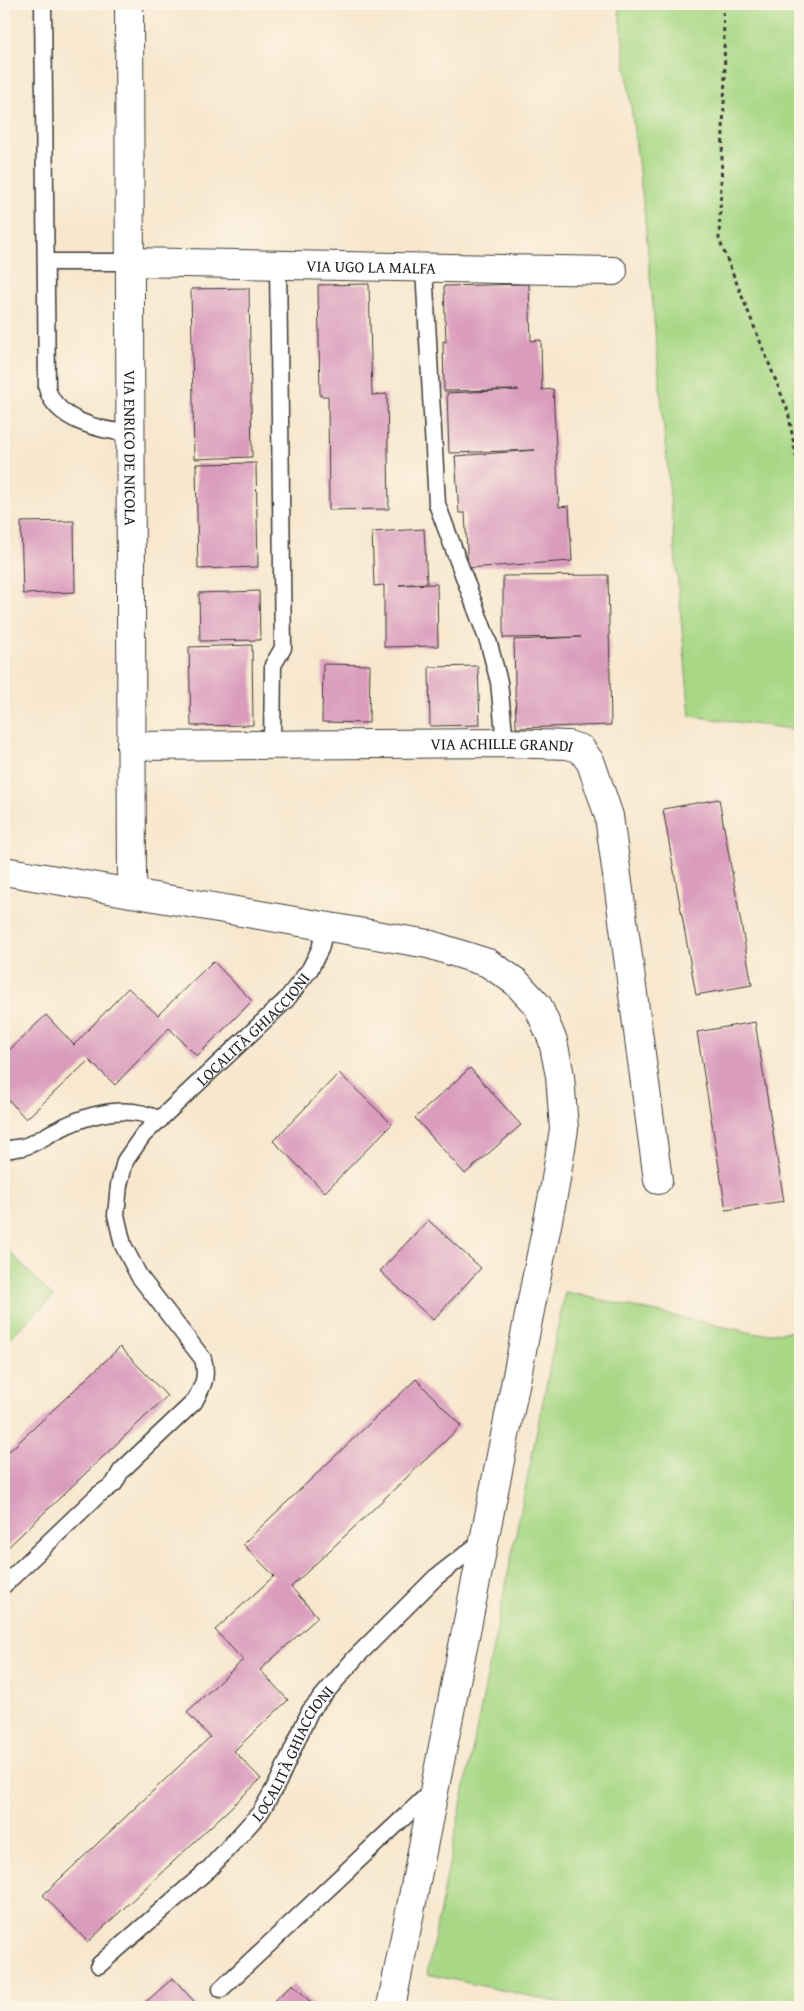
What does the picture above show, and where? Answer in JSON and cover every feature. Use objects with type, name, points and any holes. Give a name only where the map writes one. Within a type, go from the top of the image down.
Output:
[{"type":"street","name":"VIA ENRICO DE NICOLA","points":[[129,4],[132,893]]},
{"type":"street","name":"VIA UGO LA MALFA","points":[[130,262],[613,271]]},
{"type":"street","name":"VIA ACHILLE GRANDI","points":[[131,746],[505,743],[568,745],[581,749],[591,763],[609,816],[658,1180]]},
{"type":"street","points":[[4,871],[428,944],[488,963],[516,982],[538,1006],[553,1041],[560,1076],[564,1129],[555,1185],[391,2007]]},
{"type":"lane","points":[[43,4],[48,388],[50,396],[60,410],[110,432],[130,432]]},
{"type":"lane","points":[[47,262],[130,262]]},
{"type":"lane","points":[[272,745],[273,665],[283,648],[278,265]]},
{"type":"lane","points":[[424,268],[437,504],[489,644],[500,682],[505,743]]},
{"type":"lane","name":"LOCALITÀ GHIACCIONI","points":[[4,1584],[98,1495],[114,1484],[121,1471],[194,1402],[202,1388],[206,1371],[203,1359],[139,1276],[123,1245],[116,1215],[119,1185],[125,1161],[143,1135],[286,1000],[310,969],[320,948],[326,925]]},
{"type":"lane","points":[[4,1150],[24,1147],[63,1127],[102,1114],[128,1110],[149,1114],[160,1120]]},
{"type":"lane","name":"LOCALITÀ GHIACCIONI","points":[[99,1965],[209,1869],[260,1813],[278,1782],[310,1711],[355,1658],[436,1577],[484,1540]]},
{"type":"lane","points":[[221,1989],[435,1788]]},
{"type":"path","points":[[723,4],[725,76],[719,239],[788,411],[800,478]]},
{"type":"green space","points":[[618,4],[800,4],[800,730],[690,716],[644,209]]},
{"type":"green space","points":[[4,1246],[53,1297],[7,1340],[4,1337]]},
{"type":"green space","points":[[565,1292],[757,1334],[800,1331],[800,2007],[580,2007],[427,1974]]},
{"type":"building","points":[[369,284],[372,395],[387,394],[389,509],[329,510],[328,396],[320,396],[318,285]]},
{"type":"building","points":[[529,284],[531,341],[541,340],[542,390],[553,389],[559,507],[569,506],[572,561],[468,568],[465,513],[459,513],[455,456],[535,450],[449,453],[447,393],[519,390],[444,391],[443,341],[446,342],[444,286]]},
{"type":"building","points":[[249,288],[252,457],[194,459],[191,289]]},
{"type":"building","points":[[256,463],[258,567],[198,569],[196,464]]},
{"type":"building","points":[[74,521],[75,592],[23,594],[21,522]]},
{"type":"building","points":[[424,529],[427,583],[399,585],[437,584],[438,646],[384,647],[384,585],[374,586],[372,532]]},
{"type":"building","points":[[608,575],[611,725],[516,728],[514,640],[581,637],[503,638],[503,576]]},
{"type":"building","points":[[259,591],[260,640],[200,641],[199,593]]},
{"type":"building","points":[[252,645],[253,725],[191,726],[189,647]]},
{"type":"building","points":[[323,664],[370,665],[369,723],[322,722]]},
{"type":"building","points":[[478,666],[480,725],[430,726],[429,667]]},
{"type":"building","points":[[719,799],[752,985],[696,995],[663,809]]},
{"type":"building","points":[[213,961],[252,1001],[197,1056],[169,1028],[115,1085],[89,1060],[26,1119],[4,1095],[4,1055],[46,1015],[74,1045],[128,988],[158,1015]]},
{"type":"building","points":[[755,1022],[784,1201],[726,1210],[697,1032]]},
{"type":"building","points":[[470,1068],[521,1125],[465,1174],[415,1118]]},
{"type":"building","points":[[339,1073],[392,1124],[325,1192],[273,1141]]},
{"type":"building","points":[[428,1220],[481,1268],[433,1320],[380,1271]]},
{"type":"building","points":[[120,1347],[167,1396],[4,1551],[4,1456]]},
{"type":"building","points":[[416,1379],[461,1426],[291,1587],[318,1617],[260,1670],[288,1700],[234,1751],[261,1779],[88,1942],[43,1895],[210,1737],[187,1712],[243,1660],[215,1630],[274,1576],[243,1544]]},
{"type":"building","points":[[173,1978],[199,2007],[140,2007]]},
{"type":"building","points":[[293,1984],[315,2007],[267,2007]]}]
